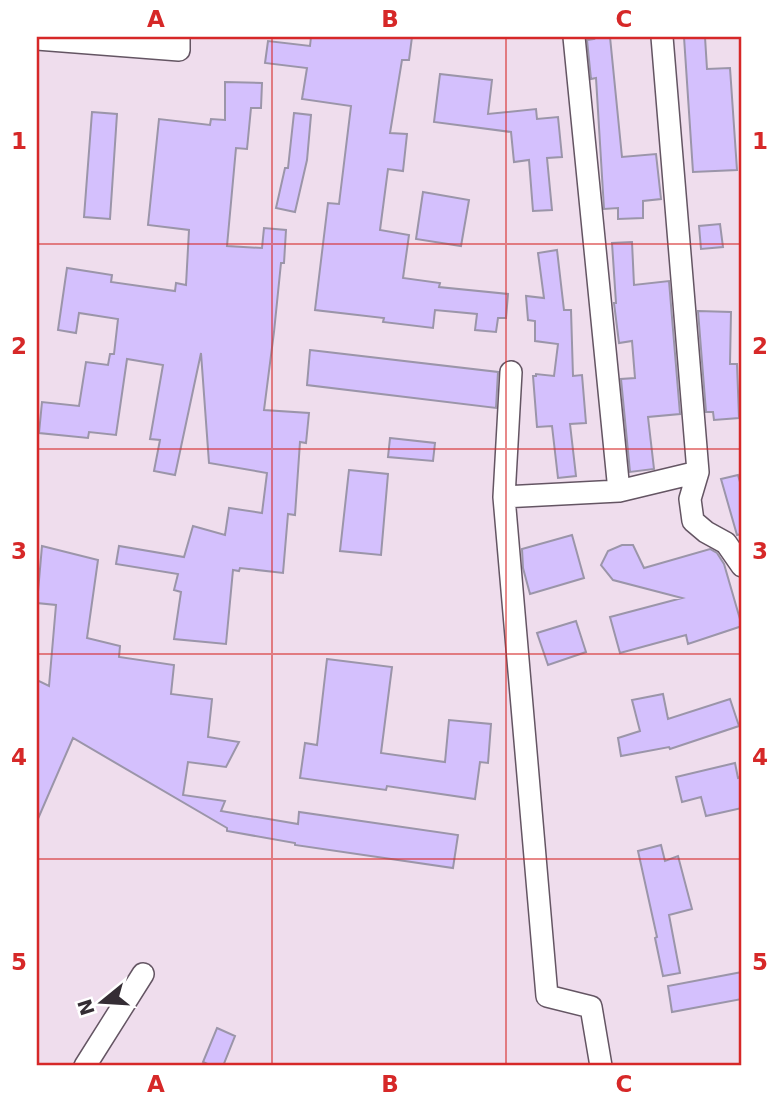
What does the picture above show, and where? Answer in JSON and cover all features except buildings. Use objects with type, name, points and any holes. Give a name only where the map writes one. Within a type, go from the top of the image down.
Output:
[{"type":"street","points":[[37,39],[179,50],[179,37]]},
{"type":"street","points":[[574,37],[619,491]]},
{"type":"street","points":[[662,37],[698,472],[690,499],[693,521],[726,543],[742,566]]},
{"type":"street","points":[[511,372],[504,497],[548,996],[591,1007],[601,1066]]},
{"type":"street","points":[[504,497],[619,491],[698,472]]},
{"type":"street","points":[[85,1066],[143,974]]}]
